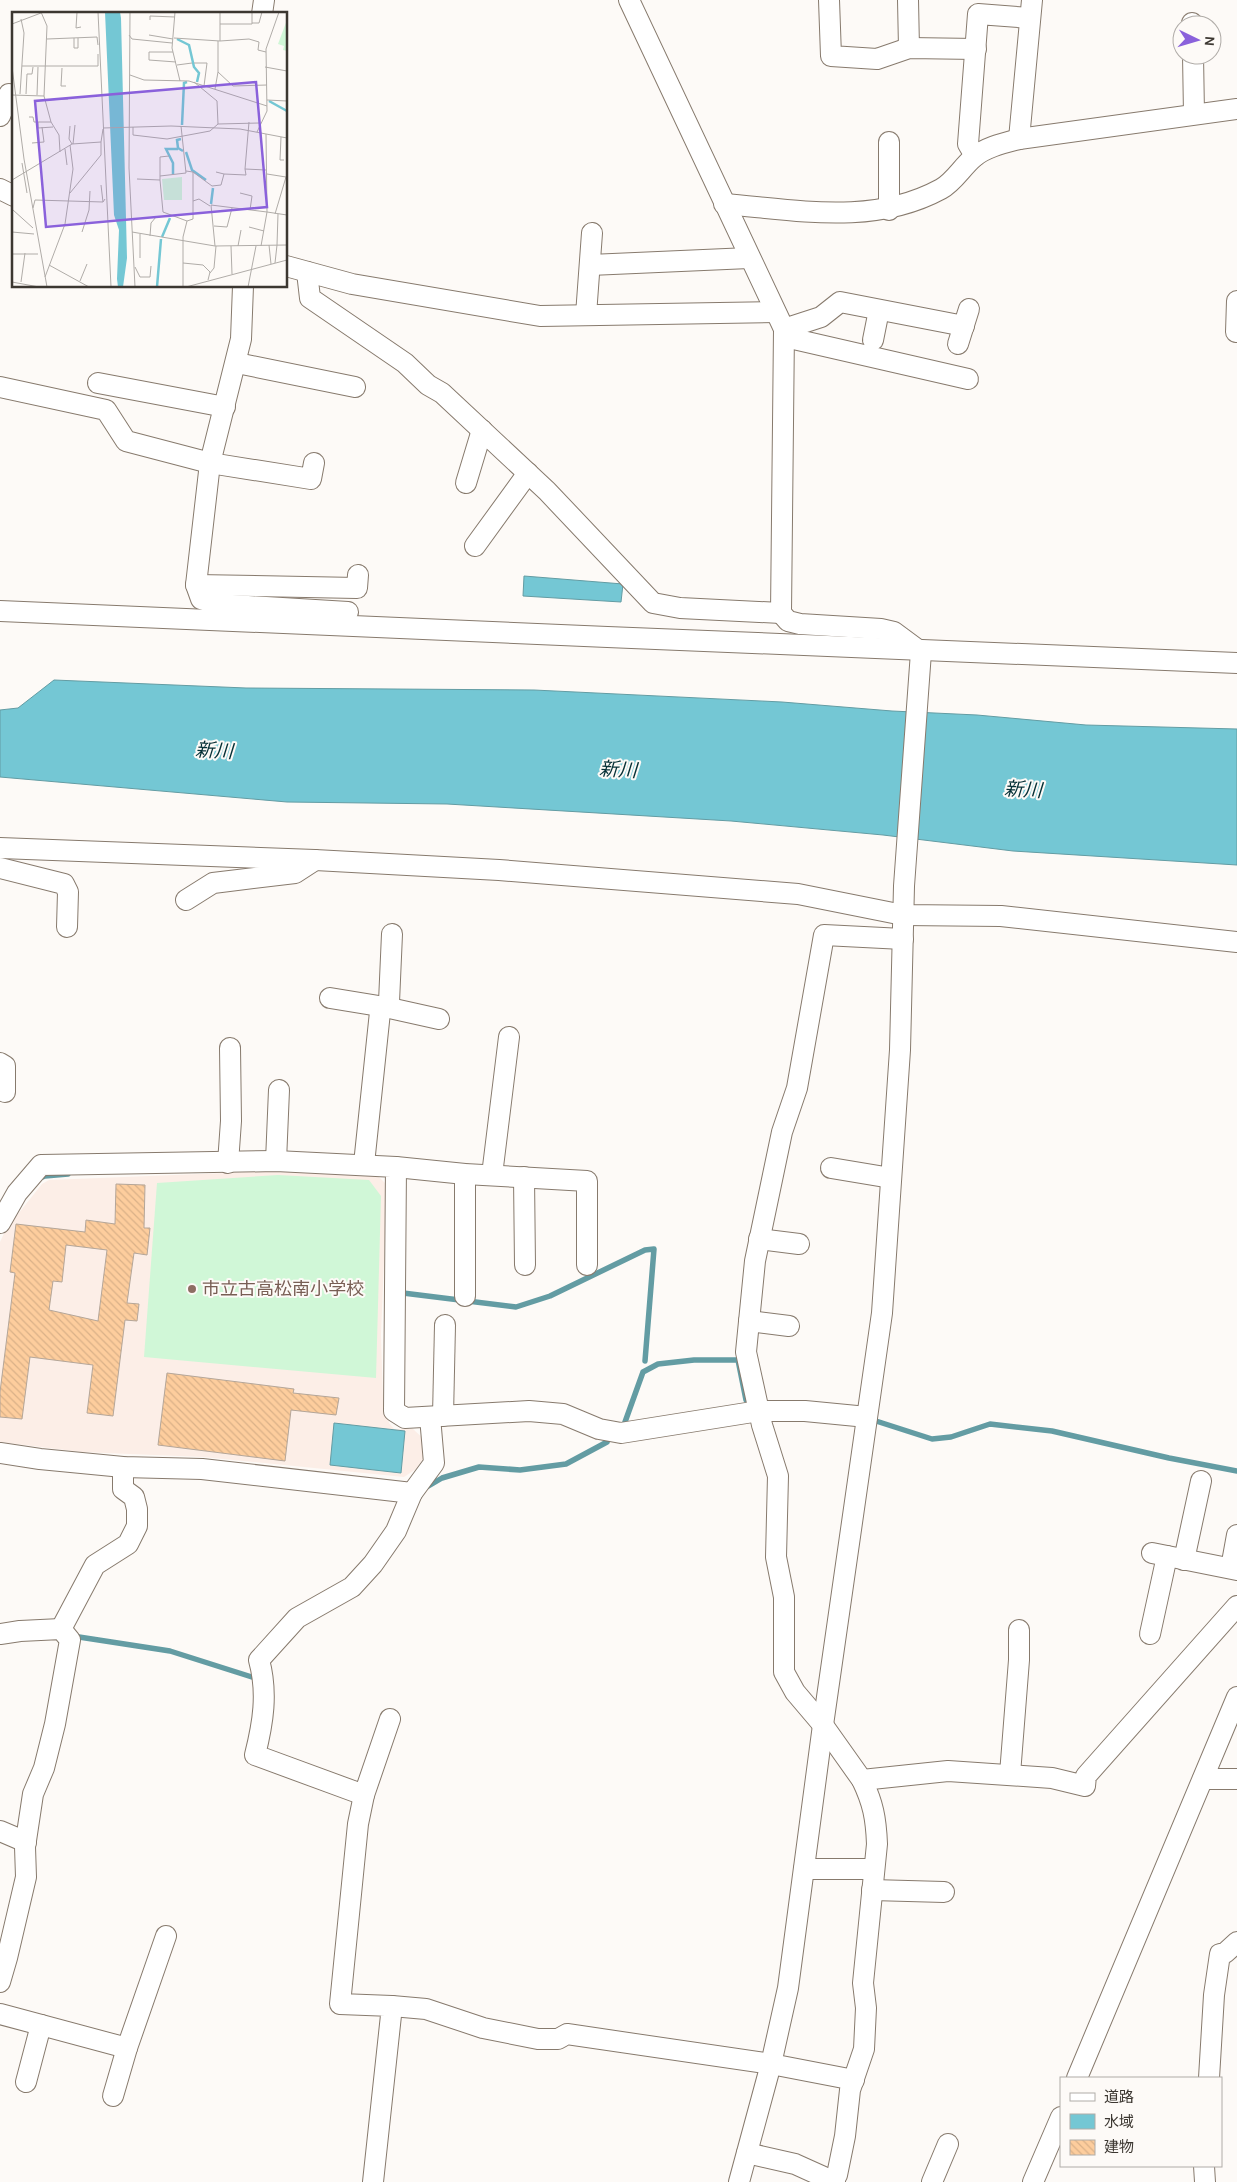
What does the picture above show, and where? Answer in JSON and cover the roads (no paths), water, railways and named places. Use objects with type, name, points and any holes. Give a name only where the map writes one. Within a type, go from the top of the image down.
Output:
[{"type":"street","points":[[629,0],[781,326],[781,613],[788,621],[800,624],[881,629],[894,632],[920,654]]},
{"type":"street","points":[[829,0],[831,56],[877,59],[909,48],[976,49]]},
{"type":"street","points":[[908,0],[909,48]]},
{"type":"street","points":[[975,156],[968,144],[978,14],[1031,9],[1019,139]]},
{"type":"street","points":[[1193,65],[1194,114]]},
{"type":"street","points":[[0,116],[9,94]]},
{"type":"street","points":[[724,204],[845,214],[889,210],[917,201],[944,188],[975,156],[997,145],[1019,139],[1237,109]]},
{"type":"street","points":[[889,142],[889,210]]},
{"type":"street","points":[[0,189],[12,195]]},
{"type":"street","points":[[586,315],[592,232]]},
{"type":"street","points":[[590,264],[749,258]]},
{"type":"street","points":[[288,267],[352,284],[540,316],[586,315],[781,326],[968,378]]},
{"type":"street","points":[[307,272],[310,298],[405,364],[428,385],[442,393],[528,473],[653,603],[680,608],[781,613]]},
{"type":"street","points":[[243,288],[241,339],[210,462],[196,585],[201,599],[216,604],[348,612],[353,618],[353,625]]},
{"type":"street","points":[[1236,332],[1237,301]]},
{"type":"street","points":[[781,326],[821,317],[840,302],[964,327]]},
{"type":"street","points":[[872,340],[878,310]]},
{"type":"street","points":[[236,364],[313,370],[355,387]]},
{"type":"street","points":[[98,383],[225,407]]},
{"type":"street","points":[[0,387],[106,410],[126,441],[210,462],[311,479],[314,463]]},
{"type":"street","points":[[466,483],[482,430]]},
{"type":"street","points":[[475,546],[528,473]]},
{"type":"street","points":[[196,585],[357,588],[358,575]]},
{"type":"street","points":[[4,609],[920,654],[1237,663]]},
{"type":"street","points":[[739,2182],[771,2064],[788,1988],[823,1725],[882,1313],[900,1050],[904,886],[920,654]]},
{"type":"street","points":[[0,848],[315,860],[500,870],[798,894],[903,915],[1001,916],[1237,942]]},
{"type":"street","points":[[186,900],[213,883],[295,873],[315,860]]},
{"type":"street","points":[[0,868],[64,884],[68,892],[67,927]]},
{"type":"street","points":[[364,1164],[380,1012],[390,1002],[392,934]]},
{"type":"street","points":[[747,2153],[795,2164],[834,2181],[837,2175],[845,2136],[850,2090],[864,2049],[866,2008],[863,1983],[877,1844],[876,1821],[872,1802],[862,1780],[823,1725],[795,1692],[784,1672],[784,1597],[776,1557],[778,1476],[759,1411],[746,1352],[755,1261],[782,1132],[797,1088],[824,935],[903,938]]},
{"type":"street","points":[[330,998],[386,1007],[439,1019]]},
{"type":"street","points":[[492,1175],[509,1037]]},
{"type":"street","points":[[228,1163],[231,1121],[230,1048]]},
{"type":"street","points":[[0,1063],[5,1066],[5,1092]]},
{"type":"street","points":[[276,1161],[279,1090]]},
{"type":"street","points":[[0,1223],[17,1193],[41,1165],[276,1161],[364,1164],[465,1174],[587,1181],[587,1265]]},
{"type":"street","points":[[396,1167],[394,1411],[405,1418],[530,1411],[564,1414],[600,1429],[621,1433],[759,1411],[805,1411],[867,1417]]},
{"type":"street","points":[[831,1168],[891,1178]]},
{"type":"street","points":[[465,1174],[465,1296]]},
{"type":"street","points":[[524,1177],[525,1265]]},
{"type":"street","points":[[759,1239],[799,1244]]},
{"type":"street","points":[[749,1322],[789,1326]]},
{"type":"street","points":[[364,1795],[255,1755],[263,1722],[265,1682],[259,1660],[297,1618],[352,1587],[373,1564],[396,1531],[412,1493],[434,1463],[436,1417],[445,1325]]},
{"type":"street","points":[[0,1453],[122,1467],[202,1469],[412,1493]]},
{"type":"street","points":[[60,1629],[95,1565],[128,1544],[137,1526],[137,1509],[134,1497],[123,1489],[122,1467]]},
{"type":"street","points":[[1150,1634],[1168,1556],[1201,1481]]},
{"type":"street","points":[[1168,1556],[1234,1569],[1237,1536]]},
{"type":"street","points":[[862,1780],[948,1771],[1052,1778],[1085,1786],[1086,1776],[1237,1606]]},
{"type":"street","points":[[0,1634],[60,1629]]},
{"type":"street","points":[[0,1982],[26,1876],[26,1842],[33,1794],[44,1768],[55,1724],[70,1640],[60,1629]]},
{"type":"street","points":[[1010,1774],[1019,1660],[1019,1630]]},
{"type":"street","points":[[1077,2077],[1237,1697]]},
{"type":"street","points":[[390,1719],[364,1795],[358,1824],[340,2004],[426,2009],[483,2028],[538,2039],[558,2039],[567,2034],[771,2064],[854,2080]]},
{"type":"street","points":[[1203,1778],[1237,1779]]},
{"type":"street","points":[[0,1831],[26,1842]]},
{"type":"street","points":[[804,1869],[874,1869]]},
{"type":"street","points":[[872,1890],[944,1892]]},
{"type":"street","points":[[113,2096],[127,2048],[166,1936]]},
{"type":"street","points":[[1209,2077],[1214,1995],[1220,1954],[1225,1953],[1237,1942]]},
{"type":"street","points":[[373,2182],[392,2006]]},
{"type":"street","points":[[0,2014],[127,2048]]},
{"type":"street","points":[[26,2082],[41,2026]]},
{"type":"street","points":[[1034,2182],[1060,2119]]},
{"type":"street","points":[[932,2182],[948,2144]]},
{"type":"street","points":[[1204,2167],[1205,2182]]},
{"type":"water","points":[[524,576],[623,584],[621,602],[523,596]]},
{"type":"water","name":"新川","points":[[54,680],[246,688],[534,690],[782,702],[892,711],[977,715],[1086,725],[1237,729],[1237,865],[1013,851],[883,835],[731,821],[447,804],[287,802],[0,777],[0,710],[18,708]]},
{"type":"water","points":[[334,1423],[405,1431],[401,1473],[330,1465]]},
{"type":"waterway","points":[[40,1178],[68,1174]]},
{"type":"waterway","points":[[403,1293],[516,1307],[550,1296],[645,1250],[654,1249],[645,1361]]},
{"type":"waterway","points":[[625,1422],[643,1372],[658,1364],[694,1360],[738,1360],[746,1400]]},
{"type":"waterway","points":[[876,1421],[932,1439],[951,1437],[990,1424],[1052,1431],[1169,1458],[1237,1471]]},
{"type":"waterway","points":[[425,1488],[442,1478],[479,1467],[520,1470],[566,1464],[607,1442]]},
{"type":"waterway","points":[[79,1637],[170,1651],[255,1678],[257,1675]]},
{"type":"place","name":"市立古高松南小学校","points":[[192,1289]]}]
